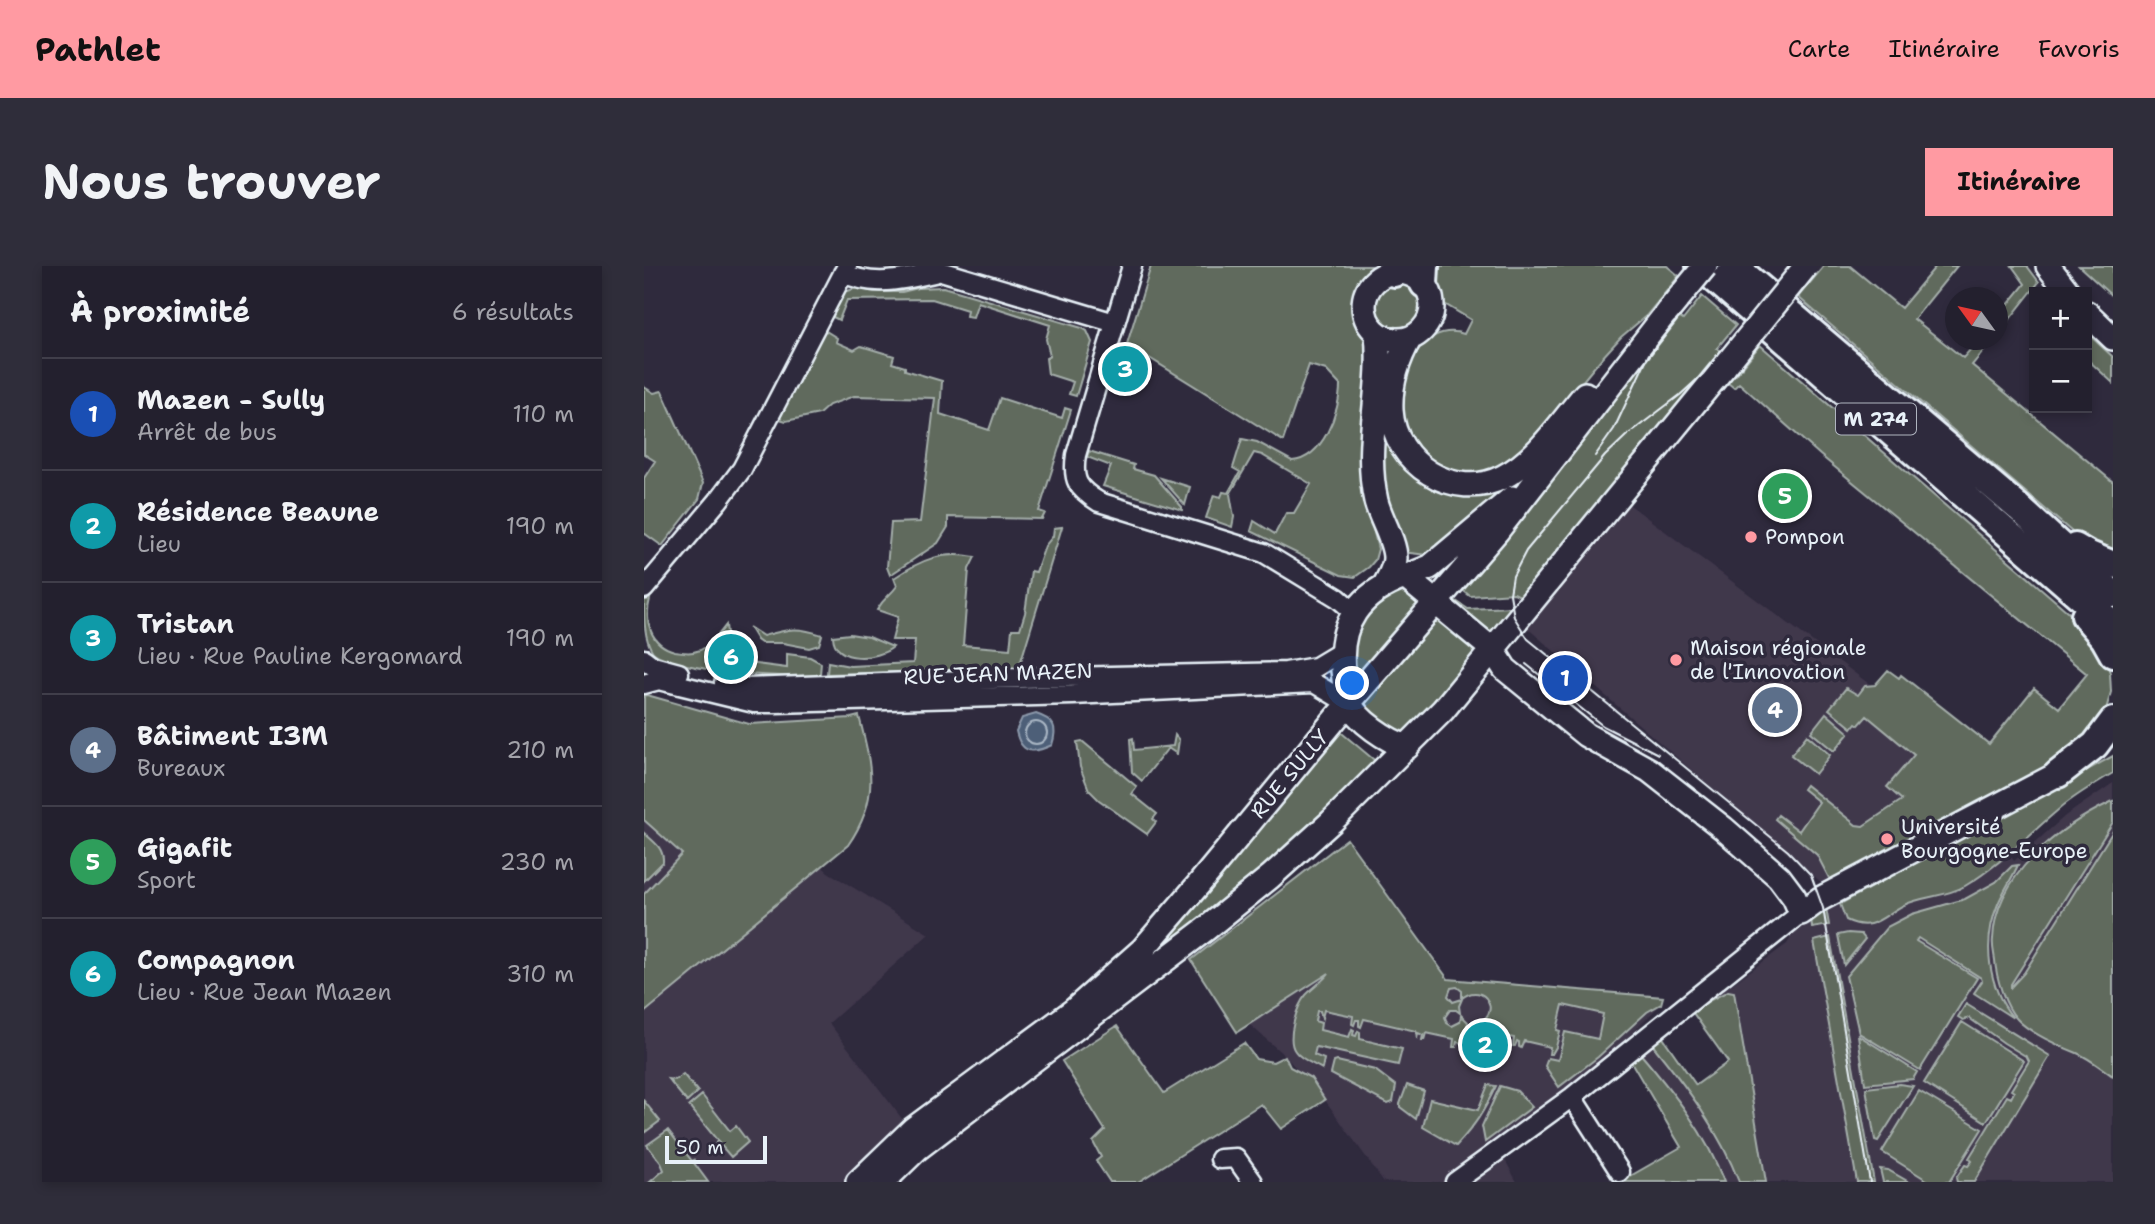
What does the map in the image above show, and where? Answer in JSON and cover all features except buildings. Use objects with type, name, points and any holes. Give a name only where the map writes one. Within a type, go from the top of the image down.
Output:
[{"type":"highway","name":"M 274","points":[[1702,266],[2113,625]]},
{"type":"highway","name":"M 274","points":[[1734,266],[2019,508],[2113,594]]},
{"type":"highway","points":[[2019,508],[2087,554],[2113,565]]},
{"type":"highway","points":[[2051,571],[2053,583],[2097,630],[2113,654]]},
{"type":"highway","points":[[2058,775],[2095,745],[2113,721]]},
{"type":"highway","points":[[2058,775],[2113,743]]},
{"type":"main road","name":"RUE SULLY","points":[[858,1182],[913,1129],[1073,1011],[1143,949],[1498,530],[1702,266]]},
{"type":"main road","points":[[883,1182],[918,1148],[1270,877],[1407,747],[1443,710],[1493,650],[1806,266]]},
{"type":"main road","points":[[2048,266],[2064,287]]},
{"type":"main road","points":[[1396,269],[1410,275],[1424,275],[1431,313],[1428,322],[1420,332],[1410,338],[1393,340],[1377,334],[1366,320],[1364,302],[1366,293],[1377,279],[1396,269]]},
{"type":"main road","points":[[2092,318],[2113,338]]},
{"type":"main road","points":[[1410,338],[1394,378],[1391,411],[1396,431],[1408,454],[1426,472],[1444,481],[1466,486],[1502,478],[1522,464],[1605,370],[1650,332]]},
{"type":"main road","points":[[1377,334],[1379,378],[1372,428],[1372,462],[1376,502],[1395,557],[1392,569],[1395,580],[1437,602],[1493,650],[1505,669],[1586,735],[1648,770],[1723,828],[1779,877],[1801,912],[1820,899],[2058,775]]},
{"type":"main road","points":[[1407,747],[1375,731],[1349,704],[1341,652],[1345,632],[1354,612],[1368,597],[1395,580],[1430,567],[1499,507],[1537,480]]},
{"type":"street","points":[[1132,266],[1076,455],[1074,478],[1080,487],[1099,502],[1265,553],[1338,598],[1354,612]]},
{"type":"street","points":[[644,589],[742,469],[845,269],[863,280],[883,281],[901,280],[931,269],[1115,323]]},
{"type":"street","name":"RUE JEAN MAZEN","points":[[644,659],[660,669],[746,688],[1286,672],[1316,667],[1341,652]]},
{"type":"street","points":[[1073,695],[1119,676]]},
{"type":"street","name":"RUE JEAN MAZEN","points":[[644,684],[659,680],[672,682],[754,703],[1073,695],[1314,683],[1349,704]]},
{"type":"street","points":[[1455,1182],[1572,1097],[1801,912]]},
{"type":"street","points":[[1572,1097],[1619,1172]]},
{"type":"street","points":[[1220,1159],[1236,1158],[1253,1182]]},
{"type":"shaded area","name":"Université Bourgogne-Europe","points":[[1626,502],[1955,748],[2014,861],[2065,816],[2113,783],[2113,1182],[1620,1182],[1681,1147],[1630,1060],[1661,1035],[1695,1085],[1728,1062],[1691,1010],[1787,944],[1822,883],[1525,626]]},
{"type":"shaded area","points":[[644,703],[651,703],[828,872],[929,934],[829,1023],[906,1124],[845,1182],[644,1182]]},
{"type":"shaded area","points":[[1334,969],[1663,997],[1661,1004],[1505,1160],[1517,1182],[1384,1182],[1325,1100],[1285,1056],[1249,1024]]},
{"type":"green space","points":[[1151,266],[1388,266],[1361,283],[1355,298],[1357,318],[1371,350],[1364,491],[1378,549],[1375,560],[1355,577],[1341,575],[1251,531],[1254,521],[1275,534],[1286,513],[1294,513],[1311,484],[1262,455],[1254,453],[1230,494],[1234,517],[1232,527],[1206,518],[1214,495],[1221,497],[1223,492],[1228,493],[1240,472],[1233,468],[1242,439],[1257,442],[1292,461],[1303,458],[1313,452],[1328,432],[1337,408],[1340,385],[1326,370],[1309,365],[1283,441],[1127,344]]},
{"type":"green space","points":[[1432,266],[1667,266],[1679,276],[1647,315],[1600,360],[1542,431],[1515,457],[1500,467],[1482,473],[1462,475],[1429,463],[1407,436],[1401,413],[1400,382],[1417,350],[1442,333],[1464,334],[1471,320],[1443,303],[1430,273]]},
{"type":"green space","points":[[1824,266],[1850,266],[1901,308],[1936,266],[1957,266],[1914,319],[1945,344],[1945,350],[1953,350],[1963,358],[1970,350],[1985,350],[1972,365],[2113,482],[2113,556],[2079,538],[1798,297]]},
{"type":"green space","points":[[2012,266],[2027,266],[2039,282],[2035,287],[2029,287],[2029,295],[2008,321],[2008,305],[2025,284]]},
{"type":"green space","points":[[2113,266],[2113,297],[2080,267]]},
{"type":"green space","points":[[1399,279],[1409,281],[1417,287],[1423,295],[1423,315],[1417,323],[1409,329],[1399,331],[1389,329],[1381,323],[1375,315],[1373,305],[1375,295],[1381,287],[1389,281]]},
{"type":"green space","points":[[943,287],[1087,331],[1092,342],[1076,396],[1069,394],[1073,382],[1048,374],[1046,358],[1050,356],[1046,339],[1050,325],[978,302],[973,317],[966,316],[967,310],[932,299],[847,300],[839,320],[829,315],[840,293],[857,288],[874,292],[902,292]]},
{"type":"green space","points":[[1702,296],[1736,325],[1717,348],[1725,354],[1526,599],[1514,593],[1470,596],[1459,587],[1674,314],[1683,320]]},
{"type":"green space","points":[[826,331],[837,338],[836,342],[854,350],[861,346],[894,356],[892,363],[905,367],[905,370],[942,381],[940,414],[989,430],[1000,398],[1062,418],[1065,408],[1071,410],[1039,511],[1045,513],[1042,519],[948,517],[948,527],[938,543],[890,575],[887,567],[891,523],[920,522],[935,398],[854,396],[829,405],[819,414],[786,421],[776,418],[818,332]]},
{"type":"green space","points":[[2092,338],[2113,357],[2113,383],[2092,364]]},
{"type":"green space","points":[[1760,345],[2067,611],[2085,629],[2106,660],[2110,673],[2111,692],[2103,720],[2065,756],[1832,884],[1817,855],[1775,819],[1778,815],[1799,831],[1819,802],[1803,789],[1806,785],[1856,825],[1863,826],[1902,800],[1887,787],[1914,755],[1867,716],[1852,728],[1829,709],[1846,688],[1858,695],[1865,686],[1875,685],[1888,670],[1899,678],[1901,675],[1989,744],[2034,688],[2059,708],[2087,674],[1820,455],[1739,383],[1734,388],[1728,383],[1727,380],[1733,373],[1736,375]]},
{"type":"green space","points":[[644,387],[654,393],[662,391],[703,483],[699,499],[662,546],[644,533],[644,478],[655,461],[644,454]]},
{"type":"green space","points":[[1385,422],[1423,477],[1523,474],[1480,509],[1471,522],[1468,519],[1427,555],[1402,552],[1385,486],[1382,446]]},
{"type":"green space","points":[[1089,451],[1134,465],[1133,469],[1154,475],[1182,510],[1103,486],[1111,466],[1087,457]]},
{"type":"green space","points":[[1161,478],[1190,487],[1185,505]]},
{"type":"green space","points":[[1062,527],[1020,664],[1014,669],[827,674],[828,662],[850,666],[913,663],[915,640],[892,640],[898,617],[877,610],[897,586],[894,578],[923,561],[942,556],[975,557],[969,569],[963,645],[1010,649],[1012,629],[1020,629],[1025,613],[1031,571],[1036,572],[1045,546],[1053,536],[1054,528]]},
{"type":"green space","points":[[1401,591],[1423,601],[1355,679],[1353,650],[1358,630],[1376,606]]},
{"type":"green space","points":[[1450,597],[1468,609],[1512,607],[1517,610],[1494,637],[1451,603]]},
{"type":"green space","points":[[650,599],[648,616],[651,631],[667,648],[694,652],[706,647],[726,625],[728,641],[739,638],[747,651],[744,657],[749,663],[787,668],[787,654],[810,657],[821,663],[820,674],[786,676],[735,673],[665,659],[653,652],[648,641],[644,600]]},
{"type":"green space","points":[[1436,610],[1474,645],[1474,655],[1409,733],[1397,735],[1359,702]]},
{"type":"green space","points":[[749,627],[763,636],[792,629],[822,635],[819,645],[809,648],[783,643],[761,643]]},
{"type":"green space","points":[[850,634],[869,637],[893,647],[868,657],[848,655],[835,645],[833,636]]},
{"type":"green space","points":[[644,696],[749,724],[859,716],[870,767],[870,782],[865,813],[848,845],[644,1013],[644,894],[682,854],[644,820]]},
{"type":"green space","points":[[1826,713],[1849,733],[1834,751],[1811,732]]},
{"type":"green space","points":[[1337,729],[1379,764],[1317,825],[1149,964],[1145,958]]},
{"type":"green space","points":[[1175,735],[1179,740],[1177,754],[1168,748],[1142,781],[1132,772],[1130,739],[1133,738],[1134,750],[1173,746]]},
{"type":"green space","points":[[1807,735],[1830,755],[1815,774],[1791,755]]},
{"type":"green space","points":[[1082,741],[1137,787],[1132,794],[1157,814],[1153,819],[1156,822],[1147,834],[1089,790],[1080,767],[1077,742]]},
{"type":"green space","points":[[2113,756],[2113,773],[2070,801],[2004,858],[1965,886],[1911,902],[1870,924],[1855,924],[1846,920],[1840,904]]},
{"type":"green space","points":[[2113,801],[2113,822],[2011,987],[2024,973],[2113,831],[2113,1076],[2082,1055],[2037,1034],[2017,1019],[2002,991],[1993,944],[1997,916],[2005,894],[2018,874],[2052,839],[2072,824]]},
{"type":"green space","points":[[644,833],[660,849],[663,862],[644,881]]},
{"type":"green space","points":[[1347,839],[1448,979],[1663,997],[1661,1004],[1647,1012],[1598,1057],[1559,1087],[1545,1066],[1548,1058],[1558,1060],[1565,1032],[1598,1039],[1603,1014],[1563,1005],[1556,1047],[1552,1054],[1549,1054],[1550,1047],[1524,1041],[1521,1048],[1517,1041],[1513,1046],[1514,1038],[1482,1031],[1479,1039],[1478,1033],[1475,1032],[1474,1037],[1471,1037],[1475,1023],[1484,1019],[1490,1007],[1484,996],[1478,993],[1462,998],[1462,991],[1457,987],[1451,988],[1448,996],[1453,1002],[1462,999],[1460,1013],[1450,1010],[1445,1017],[1447,1023],[1452,1026],[1460,1022],[1461,1015],[1468,1022],[1463,1043],[1457,1042],[1456,1047],[1453,1047],[1454,1039],[1426,1033],[1422,1040],[1423,1035],[1418,1033],[1417,1039],[1416,1031],[1364,1019],[1361,1027],[1359,1020],[1352,1024],[1353,1016],[1324,1010],[1322,1018],[1320,1011],[1317,1011],[1315,1021],[1321,1023],[1320,1030],[1349,1037],[1352,1029],[1353,1035],[1356,1036],[1358,1031],[1360,1032],[1360,1039],[1402,1049],[1398,1065],[1316,1047],[1314,1055],[1324,1059],[1322,1069],[1297,1054],[1293,1046],[1292,1031],[1296,1014],[1306,995],[1329,973],[1237,1032],[1191,960]]},
{"type":"green space","points":[[2018,865],[1998,904],[1990,933],[1989,949],[1993,978],[2013,1018],[1974,993],[1982,981],[1981,978],[1918,938],[1916,941],[1977,978],[1920,1070],[1859,1033],[1846,976],[1887,927],[1912,914],[1965,899],[1996,882],[2012,866]]},
{"type":"green space","points":[[1826,908],[1829,925],[1812,928],[1811,915]]},
{"type":"green space","points":[[1861,934],[1865,939],[1844,965],[1838,935]]},
{"type":"green space","points":[[1830,937],[1874,1182],[1857,1182],[1814,941]]},
{"type":"green space","points":[[1728,991],[1734,992],[1766,1182],[1739,1182],[1722,1144],[1701,1109],[1651,1043],[1661,1035],[1696,1085],[1728,1062],[1691,1010]]},
{"type":"green space","points":[[1966,1004],[2050,1056],[1974,1182],[1957,1182],[1956,1178],[1965,1165],[1968,1166],[1972,1161],[1969,1158],[2007,1096],[2011,1098],[2014,1092],[2011,1090],[2029,1061],[1969,1018],[1963,1020],[1958,1017]]},
{"type":"green space","points":[[1962,1022],[2024,1061],[1986,1122],[1924,1083]]},
{"type":"green space","points":[[1117,1026],[1164,1093],[1244,1043],[1256,1059],[1273,1062],[1285,1056],[1290,1067],[1311,1078],[1325,1100],[1281,1129],[1261,1104],[1138,1182],[1110,1182],[1096,1161],[1101,1157],[1093,1142],[1105,1130],[1062,1061]]},
{"type":"green space","points":[[1858,1035],[1917,1072],[1913,1079],[1865,1084]]},
{"type":"green space","points":[[1639,1052],[1698,1130],[1724,1182],[1620,1182],[1681,1147],[1630,1060]]},
{"type":"green space","points":[[1334,1062],[1375,1070],[1396,1086],[1393,1102],[1388,1104],[1331,1074]]},
{"type":"green space","points":[[683,1074],[698,1092],[687,1102],[668,1079],[675,1080]]},
{"type":"green space","points":[[1899,1084],[1913,1086],[1878,1141],[1875,1140],[1866,1088]]},
{"type":"green space","points":[[1407,1085],[1424,1091],[1416,1119],[1400,1107]]},
{"type":"green space","points":[[1488,1085],[1496,1086],[1479,1118],[1456,1146],[1423,1127],[1430,1099],[1478,1110]]},
{"type":"green space","points":[[1500,1086],[1517,1091],[1532,1107],[1485,1142],[1482,1126]]},
{"type":"green space","points":[[1919,1091],[1982,1129],[1949,1182],[1930,1182],[1882,1152]]},
{"type":"green space","points":[[702,1095],[730,1131],[736,1126],[748,1142],[731,1157],[716,1143],[717,1140],[689,1106]]},
{"type":"green space","points":[[644,1101],[660,1121],[644,1133]]},
{"type":"green space","points":[[668,1130],[692,1161],[694,1160],[708,1182],[650,1182],[664,1170],[647,1145]]},
{"type":"green space","points":[[1880,1169],[1888,1170],[1909,1182],[1883,1182]]},
{"type":"water","points":[[1036,714],[1051,721],[1054,738],[1052,745],[1034,751],[1021,744],[1016,731],[1022,718]]},
{"type":"tram line","points":[[1595,456],[1614,429],[1649,354],[1718,266]]},
{"type":"tram line","points":[[1791,266],[1703,374],[1605,456],[1526,551],[1513,576],[1510,594],[1514,617],[1528,639],[1788,851],[1811,875],[1823,908],[1870,1182]]},
{"type":"tram line","points":[[1526,664],[1603,726],[1658,754]]},
{"type":"place","name":"Tristan","points":[[1125,369]]},
{"type":"place","name":"Gigafit","points":[[1785,496]]},
{"type":"place","name":"Pompon","points":[[1751,537]]},
{"type":"place","name":"Compagnon","points":[[731,657]]},
{"type":"place","name":"Maison régionale de l'Innovation","points":[[1676,660]]},
{"type":"place","name":"Mazen - Sully","points":[[1565,678]]},
{"type":"place","name":"Bâtiment I3M","points":[[1775,710]]},
{"type":"place","name":"Université Bourgogne-Europe","points":[[1887,839]]},
{"type":"place","name":"Résidence Beaune","points":[[1485,1045]]}]
